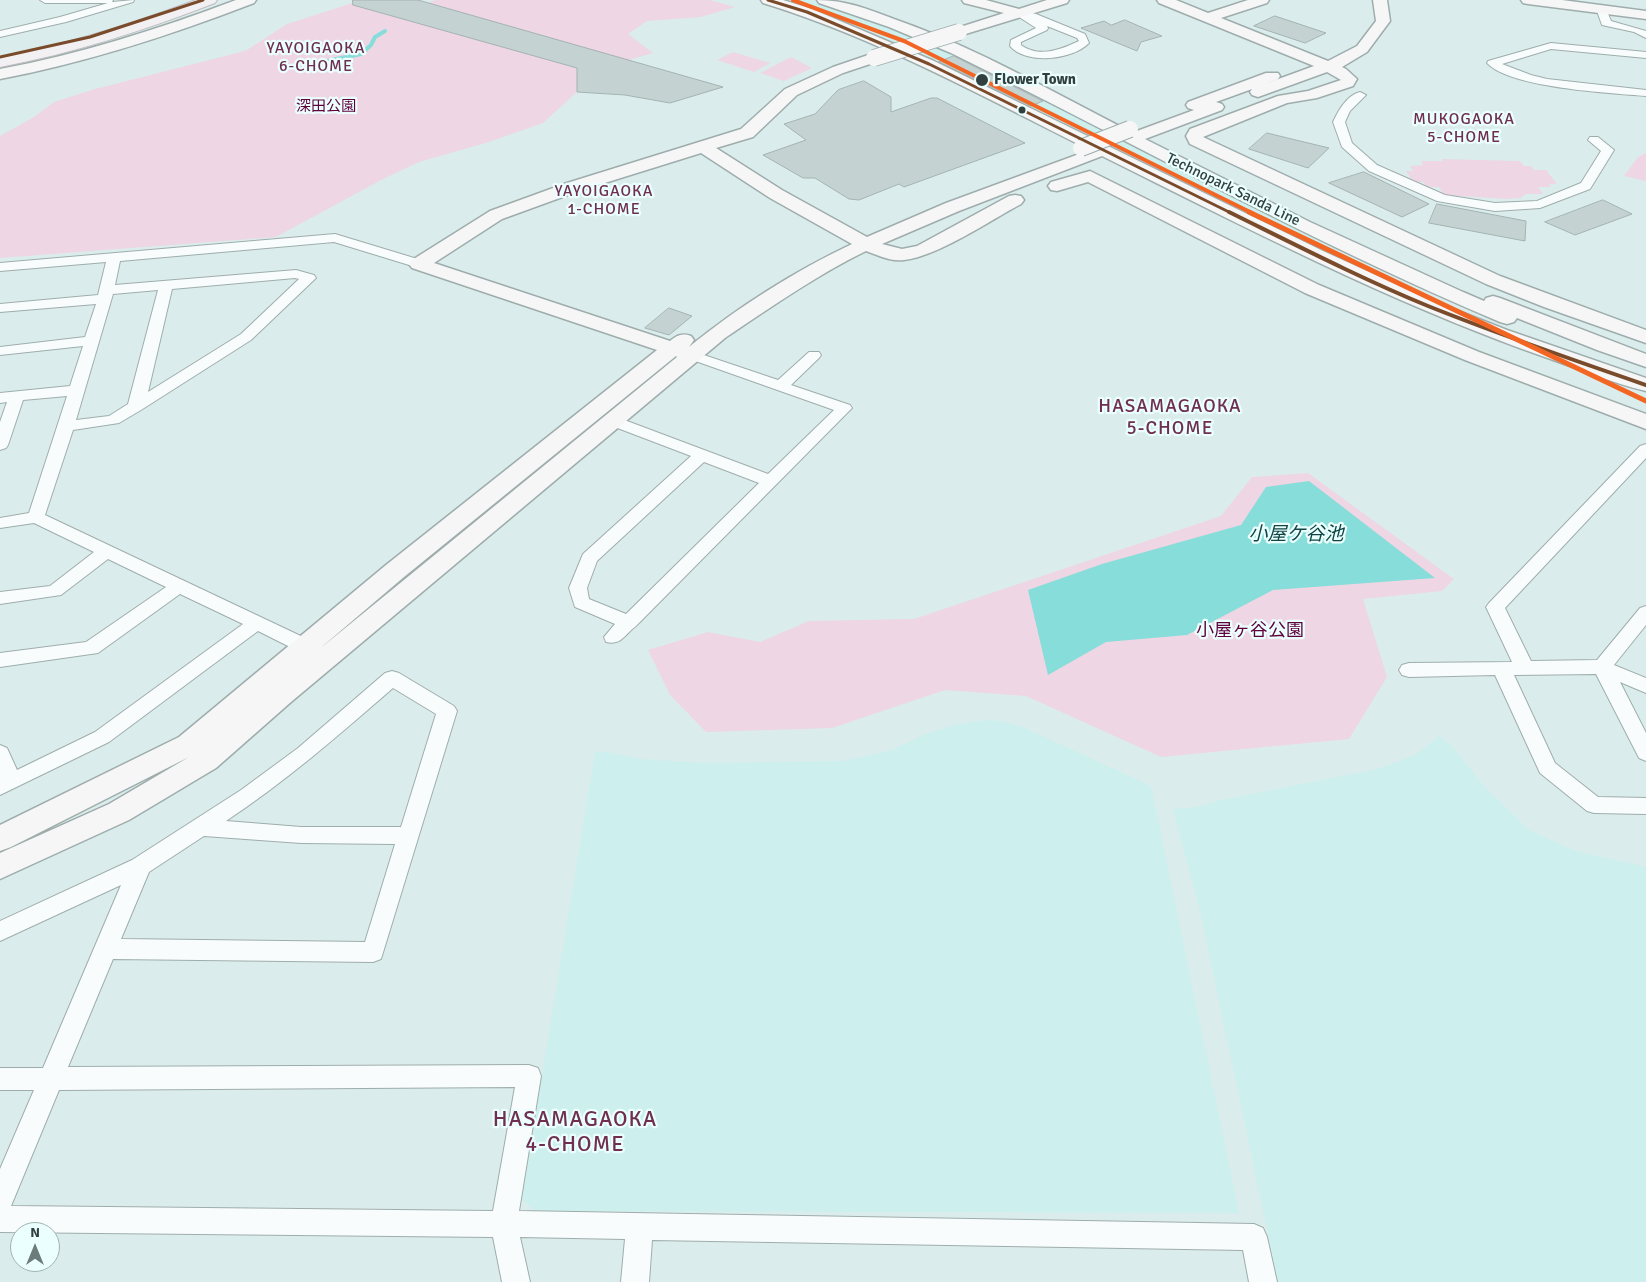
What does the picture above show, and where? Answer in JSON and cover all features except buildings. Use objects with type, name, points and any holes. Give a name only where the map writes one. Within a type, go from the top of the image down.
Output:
[{"type":"main road","points":[[0,47],[48,37],[175,2],[199,0]]},
{"type":"main road","points":[[0,52],[66,37],[175,2],[203,0]]},
{"type":"main road","points":[[0,62],[94,40],[210,0]]},
{"type":"main road","points":[[0,58],[90,37],[175,2]]},
{"type":"street","points":[[45,0],[128,0]]},
{"type":"street","points":[[0,34],[62,20],[128,0]]},
{"type":"street","points":[[0,74],[43,66],[124,46],[249,0]]},
{"type":"street","points":[[825,0],[958,36]]},
{"type":"street","name":"Technopark Sanda Line","points":[[825,0],[935,40],[1005,73],[1134,140],[1418,280],[1541,332],[1646,369]]},
{"type":"street","points":[[842,0],[958,36],[1136,132],[1452,290],[1541,332]]},
{"type":"street","points":[[969,0],[1032,16],[1081,36],[1084,42],[1046,56],[1032,55],[1024,52],[1015,46],[1016,40],[1043,28],[1020,13]]},
{"type":"street","points":[[419,264],[496,215],[573,187],[747,133],[791,92],[872,52],[958,36],[1062,0]]},
{"type":"street","points":[[1164,0],[1319,63],[1347,76],[1349,81],[1319,93],[1275,102],[1196,133],[1194,136],[1196,140],[1484,276],[1646,337]]},
{"type":"street","points":[[1206,18],[1262,0]]},
{"type":"street","points":[[0,839],[189,744],[321,648],[682,352],[718,334],[861,240],[928,217],[1136,132],[1319,63],[1340,62],[1362,49],[1383,21],[1380,0]]},
{"type":"street","points":[[1528,0],[1602,11],[1646,15]]},
{"type":"street","points":[[1570,0],[1646,11]]},
{"type":"street","points":[[762,1],[1051,136],[1088,151],[1327,270],[1448,325],[1532,356],[1646,393]]},
{"type":"street","name":"Technopark Sanda Line","points":[[762,1],[807,12],[929,64],[1316,255],[1426,305],[1500,334],[1646,385]]},
{"type":"street","points":[[1602,11],[1606,23],[1637,30],[1646,35]]},
{"type":"street","points":[[807,12],[872,52]]},
{"type":"street","points":[[1319,63],[1328,54],[1360,36],[1364,21]]},
{"type":"street","points":[[1646,55],[1551,46],[1492,63],[1512,72],[1543,81],[1646,93]]},
{"type":"street","points":[[1360,95],[1345,109],[1339,122],[1346,144],[1373,168],[1423,192],[1462,203],[1495,207],[1530,206],[1555,199],[1586,186],[1608,150],[1594,140]]},
{"type":"street","points":[[703,147],[776,194],[889,253],[912,254],[923,250],[1008,202],[1090,176],[1312,289],[1472,356],[1646,422]]},
{"type":"street","points":[[0,267],[335,238],[419,264],[844,408],[614,637]]},
{"type":"street","points":[[38,511],[106,294],[114,257]]},
{"type":"street","points":[[0,308],[166,286],[296,274],[309,278],[246,337],[135,407],[112,420],[66,426]]},
{"type":"street","points":[[1427,276],[1646,361]]},
{"type":"street","points":[[135,407],[140,396],[166,286]]},
{"type":"street","points":[[1410,308],[1514,347],[1571,365],[1646,385]]},
{"type":"street","points":[[0,351],[91,341]]},
{"type":"street","points":[[393,588],[612,421],[682,352]]},
{"type":"street","points":[[781,386],[814,355]]},
{"type":"street","points":[[0,398],[76,390]]},
{"type":"street","points":[[0,442],[17,396]]},
{"type":"street","points":[[612,421],[770,481]]},
{"type":"street","points":[[1525,668],[1495,607],[1646,449]]},
{"type":"street","points":[[629,622],[581,602],[578,588],[588,558],[702,455]]},
{"type":"street","points":[[0,523],[38,511],[107,551],[179,586],[256,623],[321,648]]},
{"type":"street","points":[[0,598],[55,591],[107,551]]},
{"type":"street","points":[[0,660],[91,648],[179,586]]},
{"type":"street","points":[[1602,667],[1646,612]]},
{"type":"street","points":[[0,753],[6,784],[102,737],[256,623]]},
{"type":"street","points":[[0,867],[119,812],[206,760],[321,648]]},
{"type":"street","points":[[1602,667],[1646,753]]},
{"type":"street","points":[[1409,670],[1602,667],[1646,686]]},
{"type":"street","points":[[1502,669],[1546,768],[1594,805],[1646,806]]},
{"type":"street","points":[[0,930],[140,866],[201,827],[248,796],[305,753],[392,678],[447,711],[372,952],[105,949]]},
{"type":"street","points":[[201,827],[301,835],[409,836]]},
{"type":"street","points":[[0,1200],[140,866]]},
{"type":"street","points":[[0,1079],[529,1076],[504,1224],[516,1282]]},
{"type":"street","points":[[0,1219],[504,1224],[1254,1237],[1263,1282]]},
{"type":"street","points":[[635,1282],[640,1227]]},
{"type":"shaded area","points":[[781,0],[810,0],[914,35],[1015,83],[1135,146],[1342,249],[1328,256],[896,43],[840,19]]},
{"type":"shaded area","points":[[985,720],[1001,721],[1023,727],[1151,786],[1239,1213],[535,1211],[523,1200],[595,752],[608,752],[639,759],[707,763],[844,761],[892,750],[925,734],[955,725]]},
{"type":"shaded area","points":[[1439,736],[1454,748],[1483,785],[1529,830],[1576,851],[1646,867],[1646,1282],[1278,1282],[1200,911],[1173,809],[1197,807],[1221,800],[1378,769],[1415,755]]},
{"type":"green space","name":"深田公園","points":[[362,0],[414,10],[435,0],[710,0],[735,7],[701,17],[647,21],[628,34],[653,53],[577,75],[577,92],[543,123],[489,142],[419,162],[383,179],[276,237],[0,258],[0,136],[34,117],[54,102],[95,89],[247,50],[287,24]]},
{"type":"green space","points":[[733,52],[770,63],[754,72],[717,60]]},
{"type":"green space","points":[[791,57],[812,68],[784,81],[760,73]]},
{"type":"green space","points":[[1646,153],[1646,181],[1624,176],[1638,157]]},
{"type":"green space","points":[[1442,159],[1520,161],[1524,166],[1531,166],[1534,170],[1546,170],[1557,184],[1549,184],[1551,187],[1538,187],[1543,194],[1526,194],[1520,198],[1507,199],[1444,195],[1439,187],[1427,187],[1423,182],[1413,182],[1406,171],[1413,171],[1410,166],[1423,165],[1421,161],[1443,161]]},
{"type":"green space","name":"小屋ヶ谷公園","points":[[1308,473],[1454,579],[1442,591],[1363,599],[1387,677],[1349,739],[1161,757],[1026,696],[945,690],[832,728],[706,732],[670,695],[648,650],[708,632],[760,642],[809,621],[914,619],[1221,516],[1252,477]]},
{"type":"water","name":"小屋ケ谷池","points":[[1309,481],[1435,578],[1273,590],[1187,635],[1106,642],[1048,675],[1028,590],[1102,564],[1241,525],[1266,487]]},
{"type":"waterway","points":[[302,70],[322,62],[361,54],[371,45],[375,37],[385,31]]},
{"type":"transit line","points":[[0,57],[90,37],[203,0]]},
{"type":"transit line","points":[[768,0],[807,12],[929,64],[1316,255],[1426,305],[1500,334],[1646,385]]},
{"type":"transit line","points":[[793,0],[904,41],[1332,253],[1646,401]]},
{"type":"place","name":"Flower Town","points":[[982,80]]},
{"type":"district","name":"YAYOIGAOKA 6-CHOME","points":[[316,58]]},
{"type":"district","name":"MUKOGAOKA 5-CHOME","points":[[1464,129]]},
{"type":"district","name":"YAYOIGAOKA 1-CHOME","points":[[604,201]]},
{"type":"district","name":"HASAMAGAOKA 5-CHOME","points":[[1170,418]]},
{"type":"district","name":"HASAMAGAOKA 4-CHOME","points":[[575,1132]]}]
